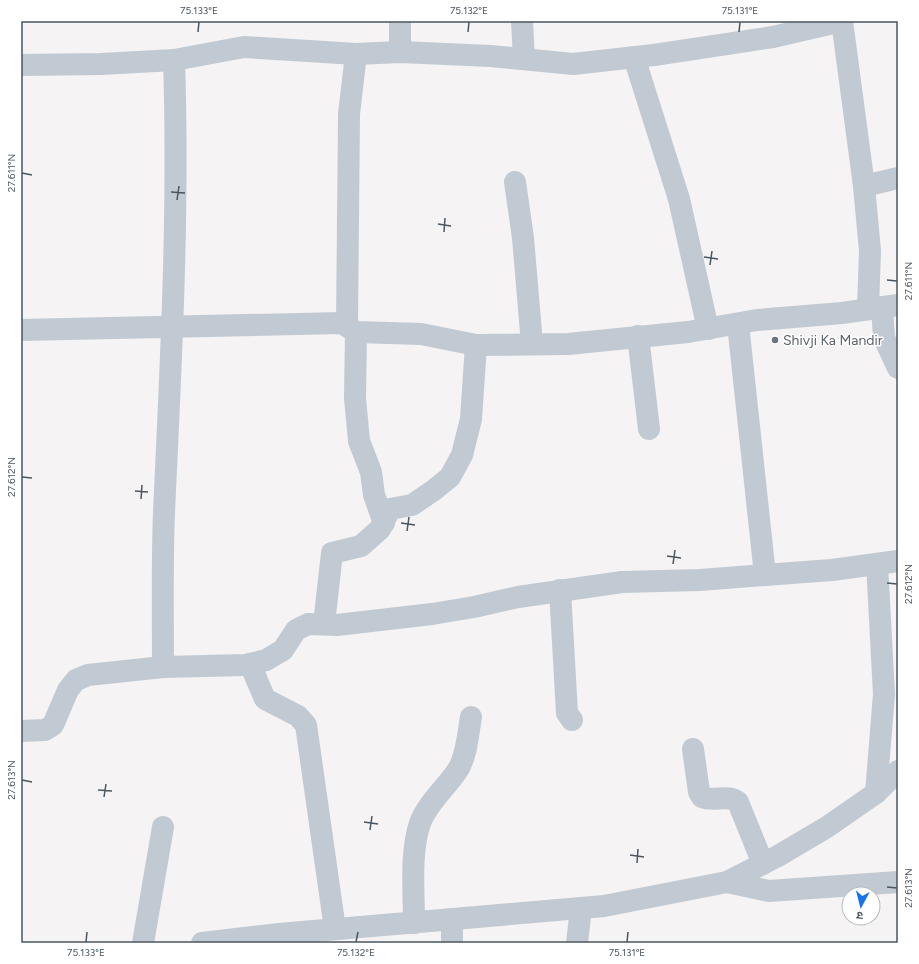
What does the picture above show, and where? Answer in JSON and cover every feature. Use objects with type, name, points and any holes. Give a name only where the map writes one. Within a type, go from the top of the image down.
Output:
[{"type":"street","points":[[400,21],[400,52]]},
{"type":"street","points":[[522,21],[524,59]]},
{"type":"street","points":[[21,65],[101,64],[174,60],[244,46],[356,54],[400,52],[524,59],[573,64],[634,57],[773,37],[842,21],[864,186],[870,251],[883,307],[884,338],[898,368]]},
{"type":"street","points":[[356,54],[349,114],[352,329],[355,398],[359,441],[371,472],[374,495],[384,523]]},
{"type":"street","points":[[634,57],[679,199],[708,329]]},
{"type":"street","points":[[163,668],[164,513],[170,428],[171,326],[175,226],[174,60]]},
{"type":"street","points":[[864,186],[898,178]]},
{"type":"street","points":[[515,182],[523,238],[532,344]]},
{"type":"street","points":[[21,330],[342,323],[352,329],[421,334],[476,344],[568,344],[708,329],[738,324],[883,307]]},
{"type":"street","points":[[738,324],[765,575]]},
{"type":"street","points":[[638,336],[649,428]]},
{"type":"street","points":[[324,624],[332,554],[361,546],[380,529],[390,509],[412,505],[450,477],[462,455],[471,419],[476,344]]},
{"type":"street","points":[[21,731],[45,730],[53,725],[59,715],[68,690],[76,680],[88,675],[163,668],[250,664],[266,660],[283,650],[296,630],[302,626],[324,624],[337,625],[432,614],[560,590],[622,582],[700,580],[832,570],[898,561]]},
{"type":"street","points":[[876,564],[884,694],[876,793]]},
{"type":"street","points":[[560,590],[567,713],[572,720]]},
{"type":"street","points":[[250,664],[265,698],[298,716],[306,725],[335,929]]},
{"type":"street","points":[[414,923],[415,845],[417,832],[421,820],[430,806],[459,767],[464,754],[471,717]]},
{"type":"street","points":[[693,749],[699,792],[702,797],[713,800],[729,798],[738,802],[763,864]]},
{"type":"street","points":[[202,943],[247,941],[335,929],[604,906],[727,882],[763,864],[827,827],[876,793],[898,771]]},
{"type":"street","points":[[143,943],[163,827]]},
{"type":"street","points":[[727,882],[769,891],[898,882]]},
{"type":"street","points":[[577,943],[581,908]]},
{"type":"street","points":[[452,919],[452,943]]},
{"type":"place","name":"Shivji Ka Mandir","points":[[775,340]]}]
